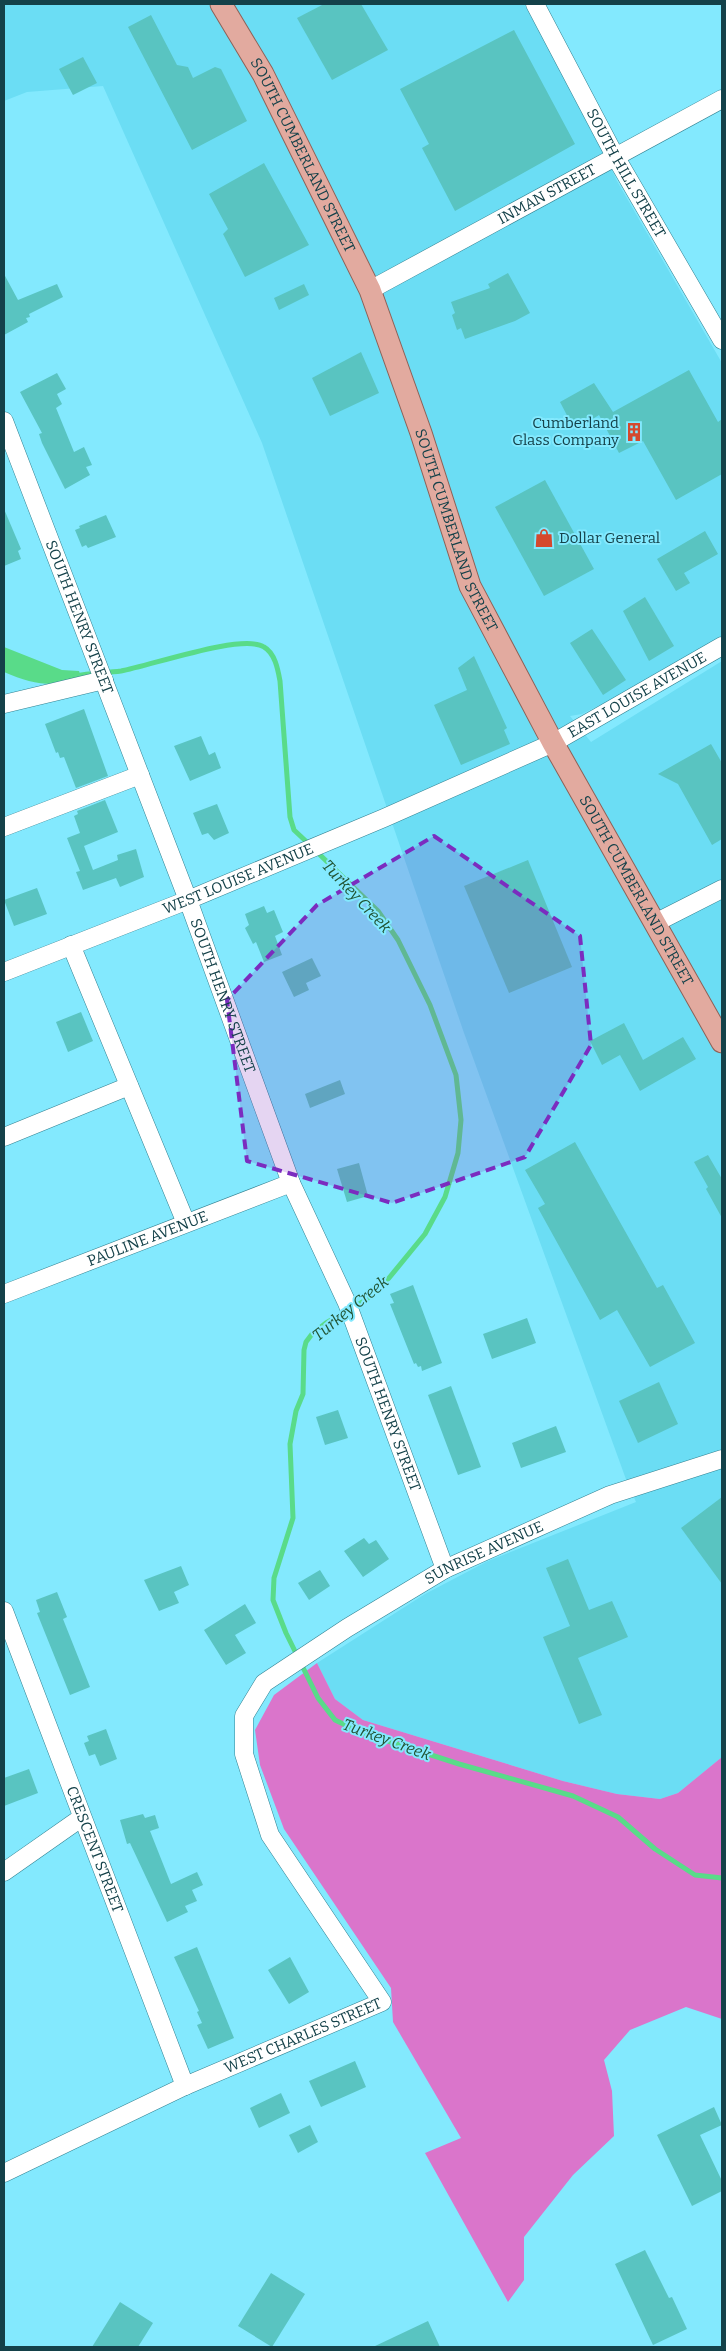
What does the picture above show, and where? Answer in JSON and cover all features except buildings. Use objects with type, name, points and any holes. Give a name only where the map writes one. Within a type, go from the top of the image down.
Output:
[{"type":"main road","name":"SOUTH CUMBERLAND STREET","points":[[221,4],[262,74],[370,290],[420,433],[470,586],[553,742],[722,1042]]},
{"type":"street","name":"SOUTH HILL STREET","points":[[535,4],[615,156],[722,340]]},
{"type":"street","name":"INMAN STREET","points":[[370,290],[722,98]]},
{"type":"street","name":"SOUTH HENRY STREET","points":[[4,421],[188,900],[291,1183],[347,1303],[445,1569]]},
{"type":"street","name":"EAST LOUISE AVENUE","points":[[553,742],[722,646]]},
{"type":"street","points":[[4,704],[104,680]]},
{"type":"street","name":"WEST LOUISE AVENUE","points":[[4,972],[188,900],[384,818],[553,742]]},
{"type":"street","points":[[4,827],[140,775]]},
{"type":"street","points":[[656,922],[722,889]]},
{"type":"street","points":[[71,945],[186,1223]]},
{"type":"street","points":[[4,1137],[129,1086]]},
{"type":"street","name":"PAULINE AVENUE","points":[[4,1294],[291,1183]]},
{"type":"street","name":"SUNRISE AVENUE","points":[[264,1683],[347,1628],[445,1569],[610,1495],[722,1459]]},
{"type":"street","name":"CRESCENT STREET","points":[[4,1611],[81,1818],[185,2086]]},
{"type":"street","name":"WEST CHARLES STREET","points":[[4,2173],[185,2086],[382,2002],[270,1836],[244,1754],[244,1716],[264,1683]]},
{"type":"street","points":[[4,1872],[81,1818]]},
{"type":"highlighted area","points":[[434,836],[580,936],[591,1045],[525,1157],[392,1203],[247,1161],[227,1000],[317,905]]},
{"type":"shaded area","points":[[4,4],[524,4],[589,121],[617,181],[722,363],[722,636],[612,699],[582,714],[570,716],[591,742],[722,661],[722,1757],[678,1793],[660,1799],[617,1794],[563,1781],[363,1720],[335,1699],[317,1663],[425,1594],[488,1561],[636,1502],[627,1482],[464,1033],[262,443],[103,86],[27,92],[4,101]]},
{"type":"shaded area","points":[[4,647],[62,670],[79,671],[82,680],[61,684],[43,684],[24,680],[4,672]]},
{"type":"shaded area","points":[[317,1663],[335,1699],[363,1720],[563,1781],[617,1794],[660,1799],[678,1793],[722,1757],[722,2019],[686,2007],[630,2030],[604,2060],[612,2091],[614,2136],[573,2175],[524,2237],[524,2280],[508,2302],[425,2153],[461,2138],[393,2022],[391,1988],[284,1829],[260,1765],[255,1730],[274,1695]]},
{"type":"waterway","name":"Turkey Creek","points":[[75,676],[121,671],[195,652],[236,644],[253,644],[264,647],[273,657],[280,681],[290,817],[294,830],[310,845]]},
{"type":"waterway","name":"Turkey Creek","points":[[316,851],[378,911],[398,940],[430,1005],[456,1075],[461,1120],[458,1153],[445,1197],[425,1234],[389,1278],[366,1300],[326,1323],[312,1334],[306,1342],[304,1350],[303,1394],[296,1411],[290,1444],[293,1518],[274,1578],[273,1600],[286,1633],[318,1698],[335,1720],[360,1732],[459,1764],[573,1796],[618,1817],[655,1849],[695,1875],[722,1878]]},
{"type":"place","name":"Cumberland Glass Company","points":[[634,432]]},
{"type":"place","name":"Dollar General","points":[[544,538]]}]
